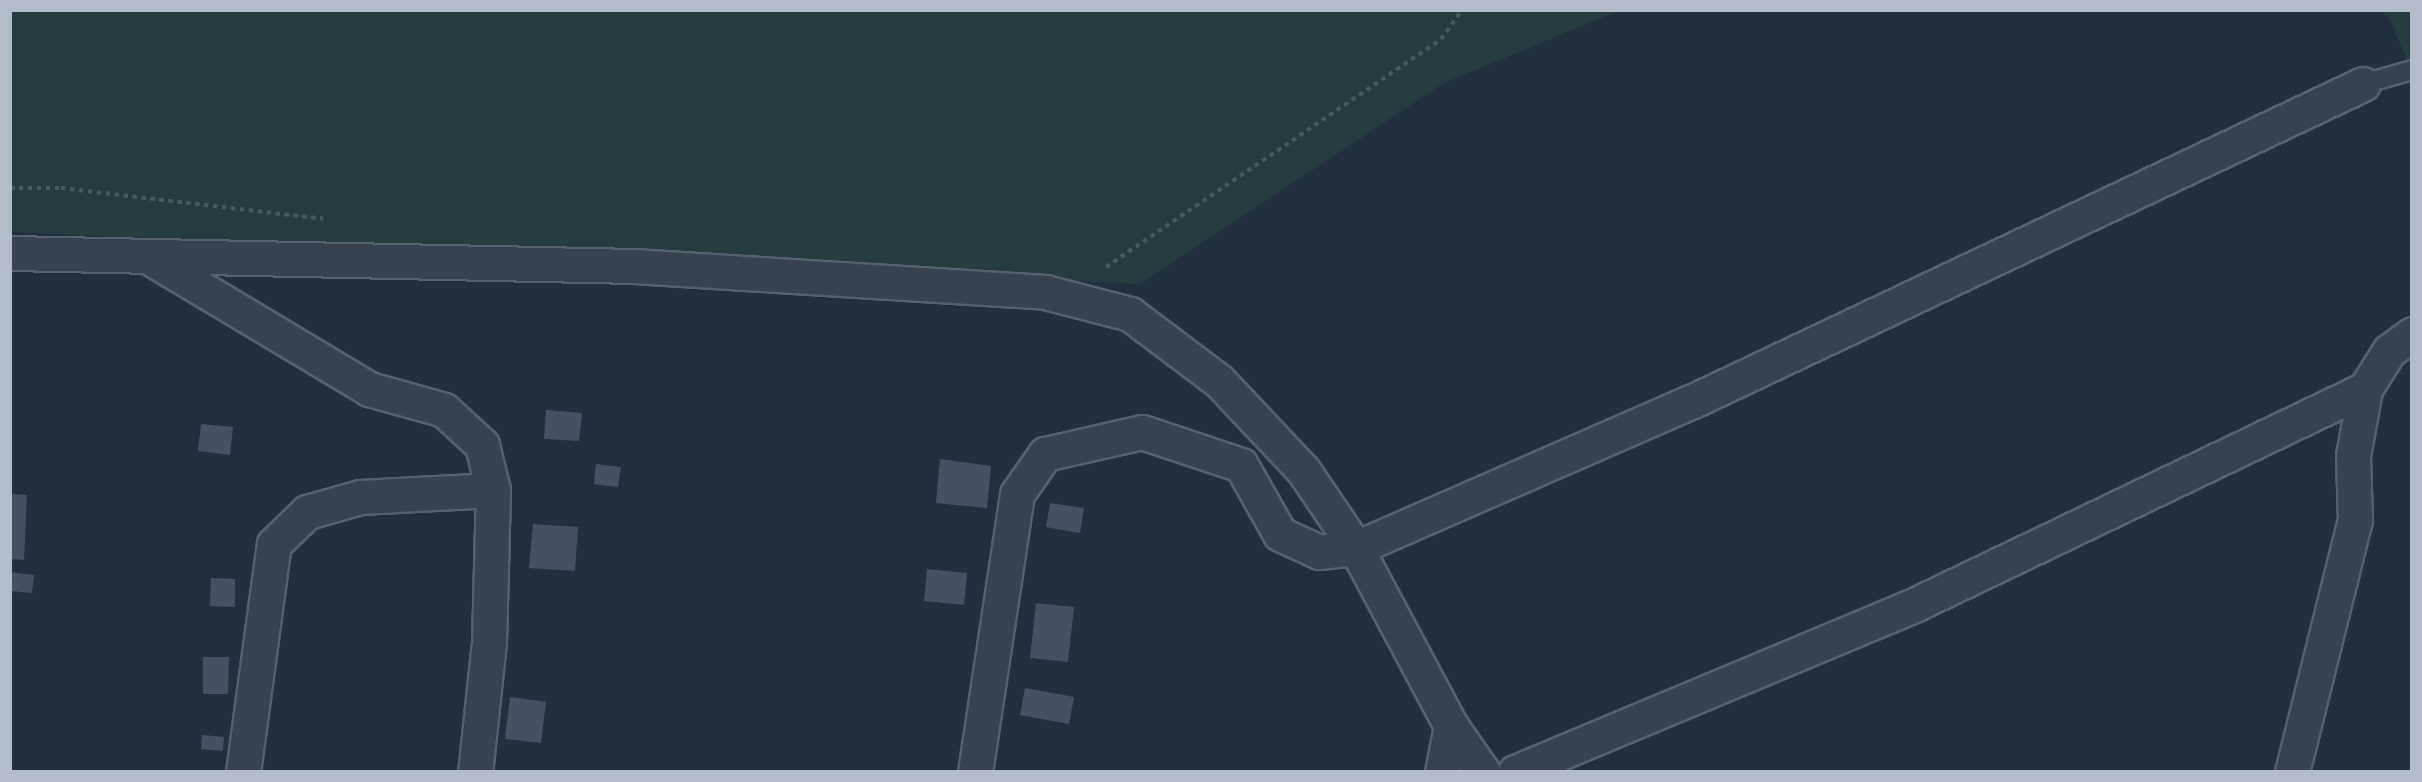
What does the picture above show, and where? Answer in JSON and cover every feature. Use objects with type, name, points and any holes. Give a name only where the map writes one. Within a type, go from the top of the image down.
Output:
[{"type":"street","points":[[975,771],[1017,494],[1045,454],[1142,432],[1241,465],[1280,534],[1320,552],[1356,548],[1693,401],[2363,84]]},
{"type":"street","points":[[10,253],[151,258],[634,266],[1046,292],[1130,314],[1219,381],[1303,470],[1356,548],[1451,726],[1483,771]]},
{"type":"street","points":[[151,258],[369,389],[444,410],[482,445],[493,490],[489,642],[475,771]]},
{"type":"street","points":[[2292,771],[2355,520],[2353,456],[2365,389],[2389,351],[2412,334]]},
{"type":"street","points":[[1515,771],[1910,606],[2365,389]]},
{"type":"street","points":[[243,771],[274,544],[307,512],[360,498],[493,490]]},
{"type":"street","points":[[1442,771],[1451,726]]},
{"type":"lane","points":[[2363,84],[2412,70]]},
{"type":"path","points":[[1188,10],[1214,10]]},
{"type":"path","points":[[1100,266],[1111,267],[1441,39],[1462,10]]},
{"type":"path","points":[[10,188],[61,188],[330,220]]},
{"type":"green space","points":[[11,11],[1618,11],[1444,83],[1140,284],[11,232]]},
{"type":"green space","points":[[2378,11],[2411,11],[2411,70],[2389,17]]},
{"type":"building","points":[[546,410],[582,413],[579,441],[544,439]]},
{"type":"building","points":[[201,424],[233,427],[230,455],[198,451]]},
{"type":"building","points":[[940,459],[991,466],[987,508],[936,503]]},
{"type":"building","points":[[596,464],[621,467],[618,487],[594,484]]},
{"type":"building","points":[[10,494],[27,495],[24,560],[10,559]]},
{"type":"building","points":[[1050,503],[1084,508],[1080,533],[1046,527]]},
{"type":"building","points":[[533,524],[578,527],[575,571],[529,568]]},
{"type":"building","points":[[927,569],[967,573],[964,605],[924,601]]},
{"type":"building","points":[[10,572],[34,575],[32,593],[10,591]]},
{"type":"building","points":[[211,578],[235,579],[235,607],[210,606]]},
{"type":"building","points":[[1036,603],[1074,607],[1068,662],[1030,658]]},
{"type":"building","points":[[203,657],[229,657],[228,694],[203,694]]},
{"type":"building","points":[[1025,688],[1074,697],[1069,724],[1020,715]]},
{"type":"building","points":[[510,697],[546,702],[541,743],[505,739]]},
{"type":"building","points":[[202,735],[224,737],[223,751],[201,749]]}]
